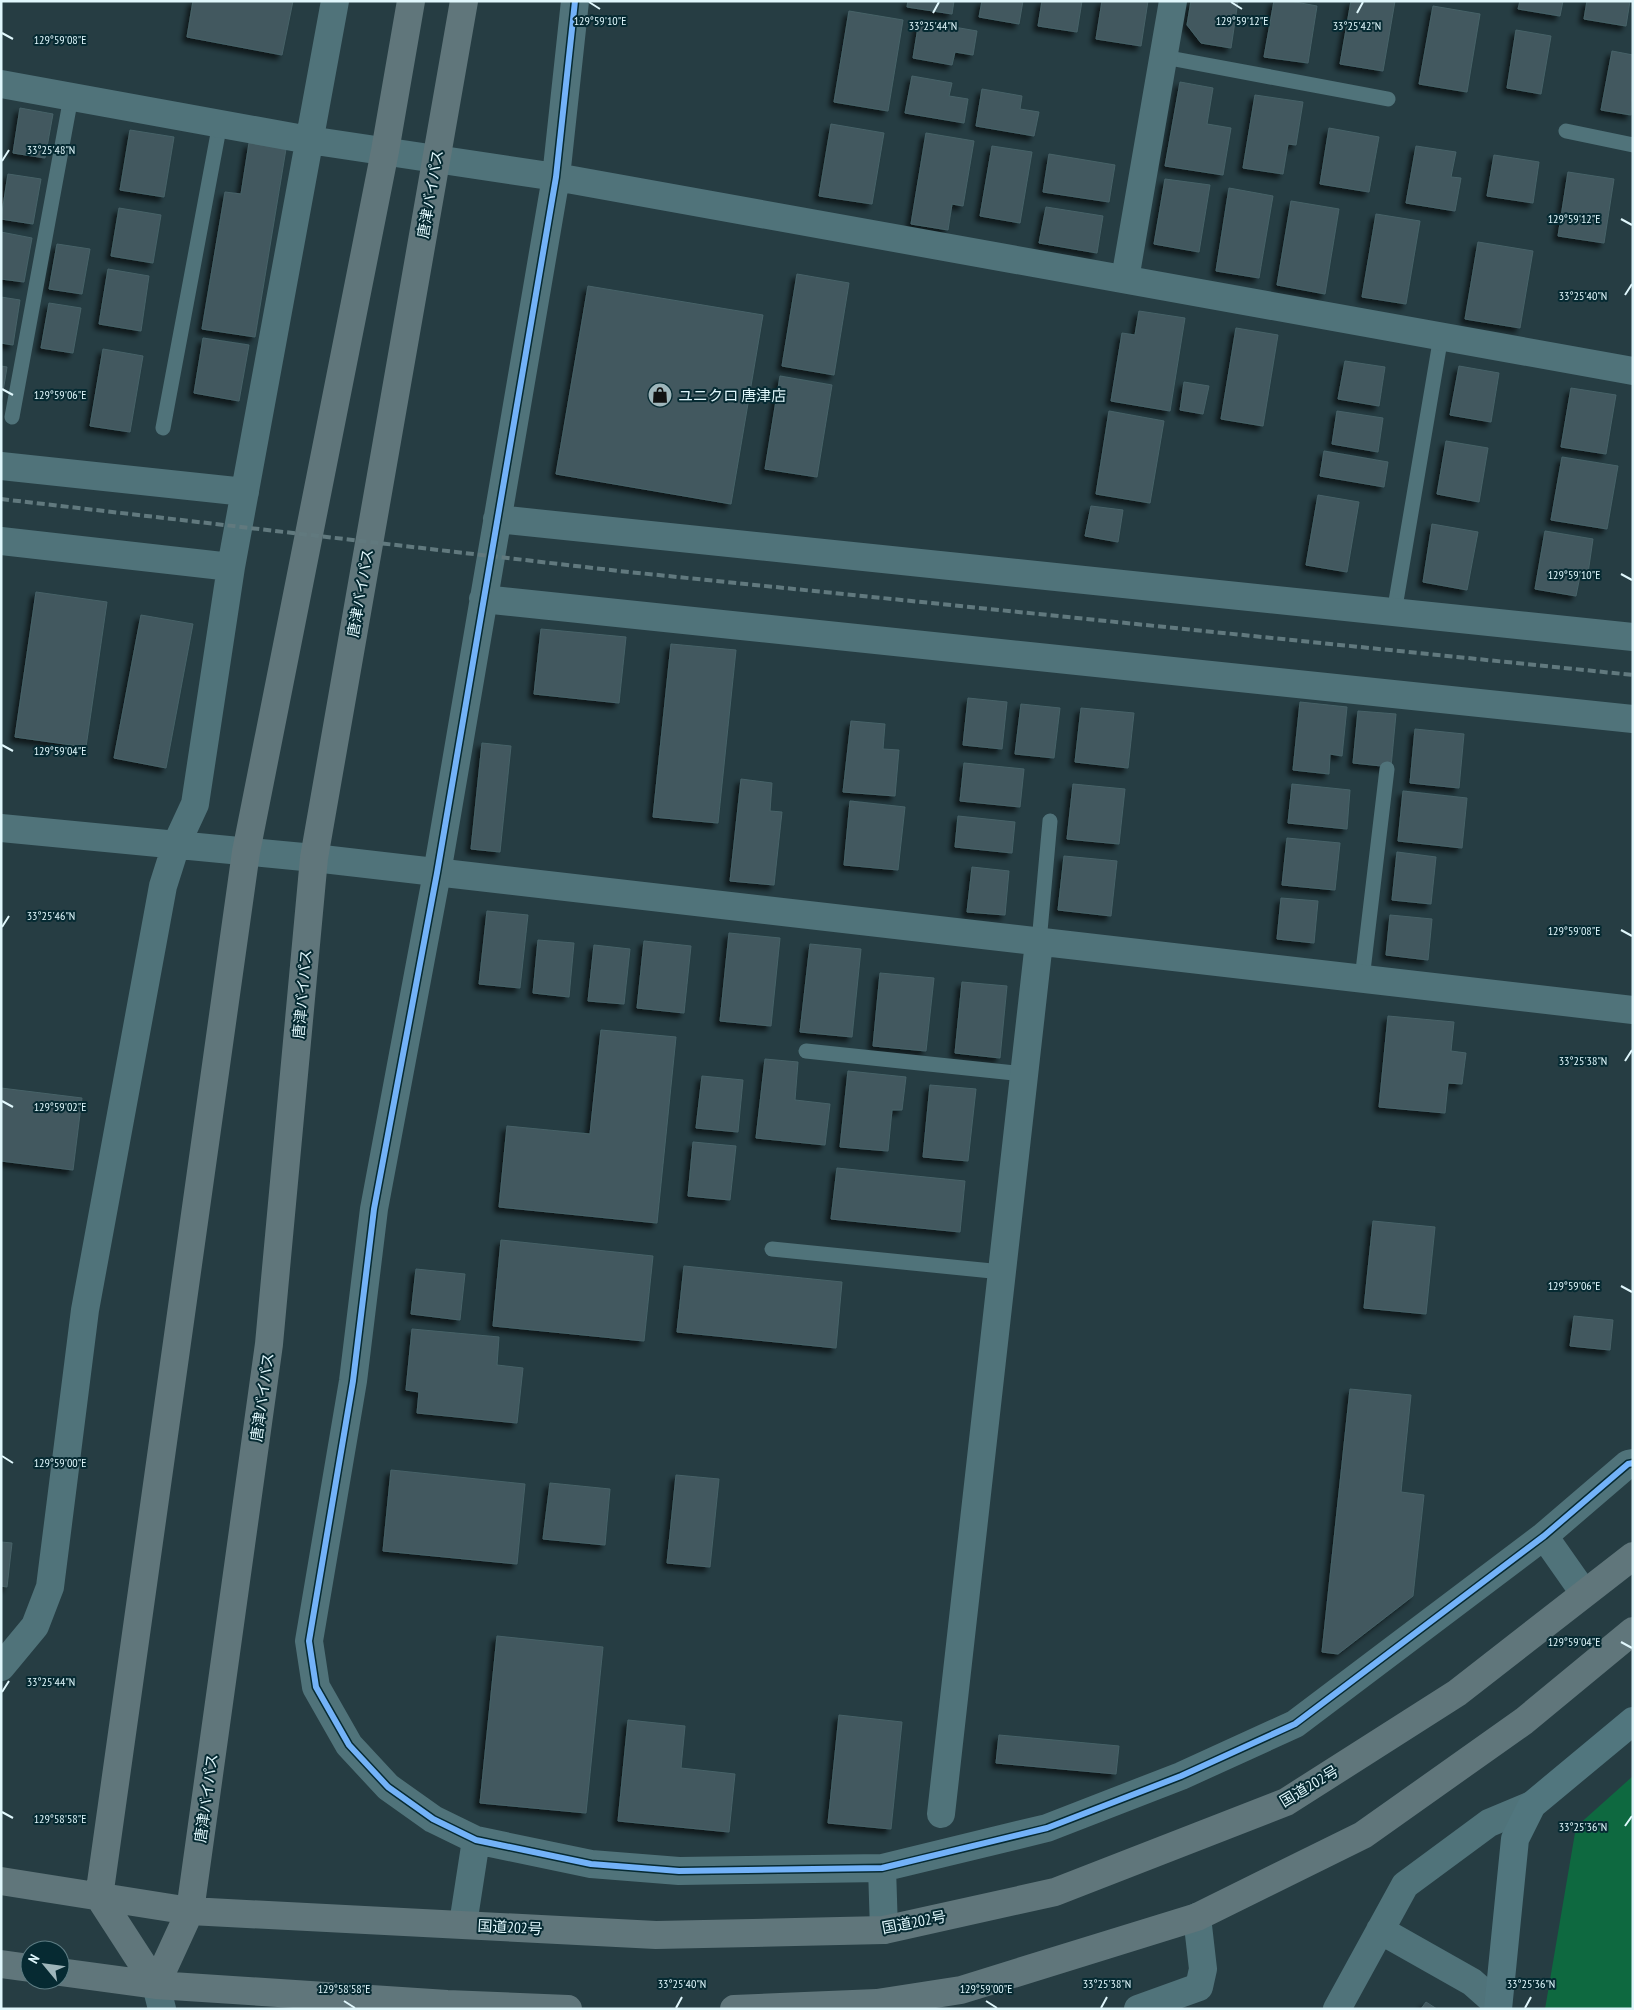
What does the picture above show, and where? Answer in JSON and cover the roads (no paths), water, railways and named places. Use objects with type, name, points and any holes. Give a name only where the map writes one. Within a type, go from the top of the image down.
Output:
[{"type":"highway","points":[[159,1997],[99,1897],[246,852],[385,151],[411,1]]},
{"type":"highway","name":"唐津バイパス","points":[[159,1997],[190,1911],[269,1344],[314,858],[464,1]]},
{"type":"highway","name":"国道202号","points":[[99,1897],[190,1911],[656,1935],[884,1930],[1056,1892],[1286,1802],[1457,1693],[1633,1556]]},
{"type":"highway","points":[[734,2009],[877,2006],[961,1999],[1198,1917],[1363,1835],[1524,1721],[1633,1631]]},
{"type":"highway","points":[[1,1881],[99,1897]]},
{"type":"highway","points":[[1,1964],[20,1967]]},
{"type":"highway","points":[[70,1975],[159,1997],[568,2009]]},
{"type":"street","points":[[1,1667],[35,1626],[50,1587],[85,1310],[164,886],[176,845],[195,804],[231,566],[335,1]]},
{"type":"street","points":[[575,1],[556,177],[437,873],[374,1209],[353,1381],[309,1642],[316,1687],[349,1745],[388,1787],[433,1818],[476,1840],[591,1864],[679,1872],[882,1868],[1047,1828],[1181,1776],[1295,1724],[1544,1536],[1628,1464],[1633,1463]]},
{"type":"street","points":[[1125,279],[1173,1]]},
{"type":"street","points":[[1,84],[309,140],[556,177],[1633,370]]},
{"type":"street","points":[[1,466],[245,492]]},
{"type":"street","points":[[498,519],[1633,637]]},
{"type":"street","points":[[1,541],[231,566]]},
{"type":"street","points":[[483,599],[1633,719]]},
{"type":"street","points":[[1,828],[314,858],[1633,1010]]},
{"type":"street","points":[[941,1814],[1039,942]]},
{"type":"street","points":[[1544,1536],[1584,1593]]},
{"type":"street","points":[[1337,2009],[1405,1885],[1489,1823],[1532,1805],[1633,1721]]},
{"type":"street","points":[[1498,2007],[1515,1839],[1532,1805]]},
{"type":"street","points":[[463,1924],[476,1840]]},
{"type":"street","points":[[882,1868],[884,1930]]},
{"type":"street","points":[[1138,2009],[1199,1987],[1202,1969],[1198,1917]]},
{"type":"street","points":[[1380,1930],[1472,1982],[1498,2007]]},
{"type":"lane","points":[[1164,57],[1388,99]]},
{"type":"lane","points":[[12,417],[71,97]]},
{"type":"lane","points":[[163,428],[220,123]]},
{"type":"lane","points":[[1566,131],[1633,145]]},
{"type":"lane","points":[[1394,613],[1442,336]]},
{"type":"lane","points":[[1362,979],[1387,769]]},
{"type":"lane","points":[[1039,942],[1050,822]]},
{"type":"lane","points":[[806,1051],[1024,1074]]},
{"type":"lane","points":[[772,1249],[1002,1272]]},
{"type":"railway","points":[[1,499],[619,571],[1633,675]]},
{"type":"place","name":"ユニクロ 唐津店","points":[[660,395]]}]
